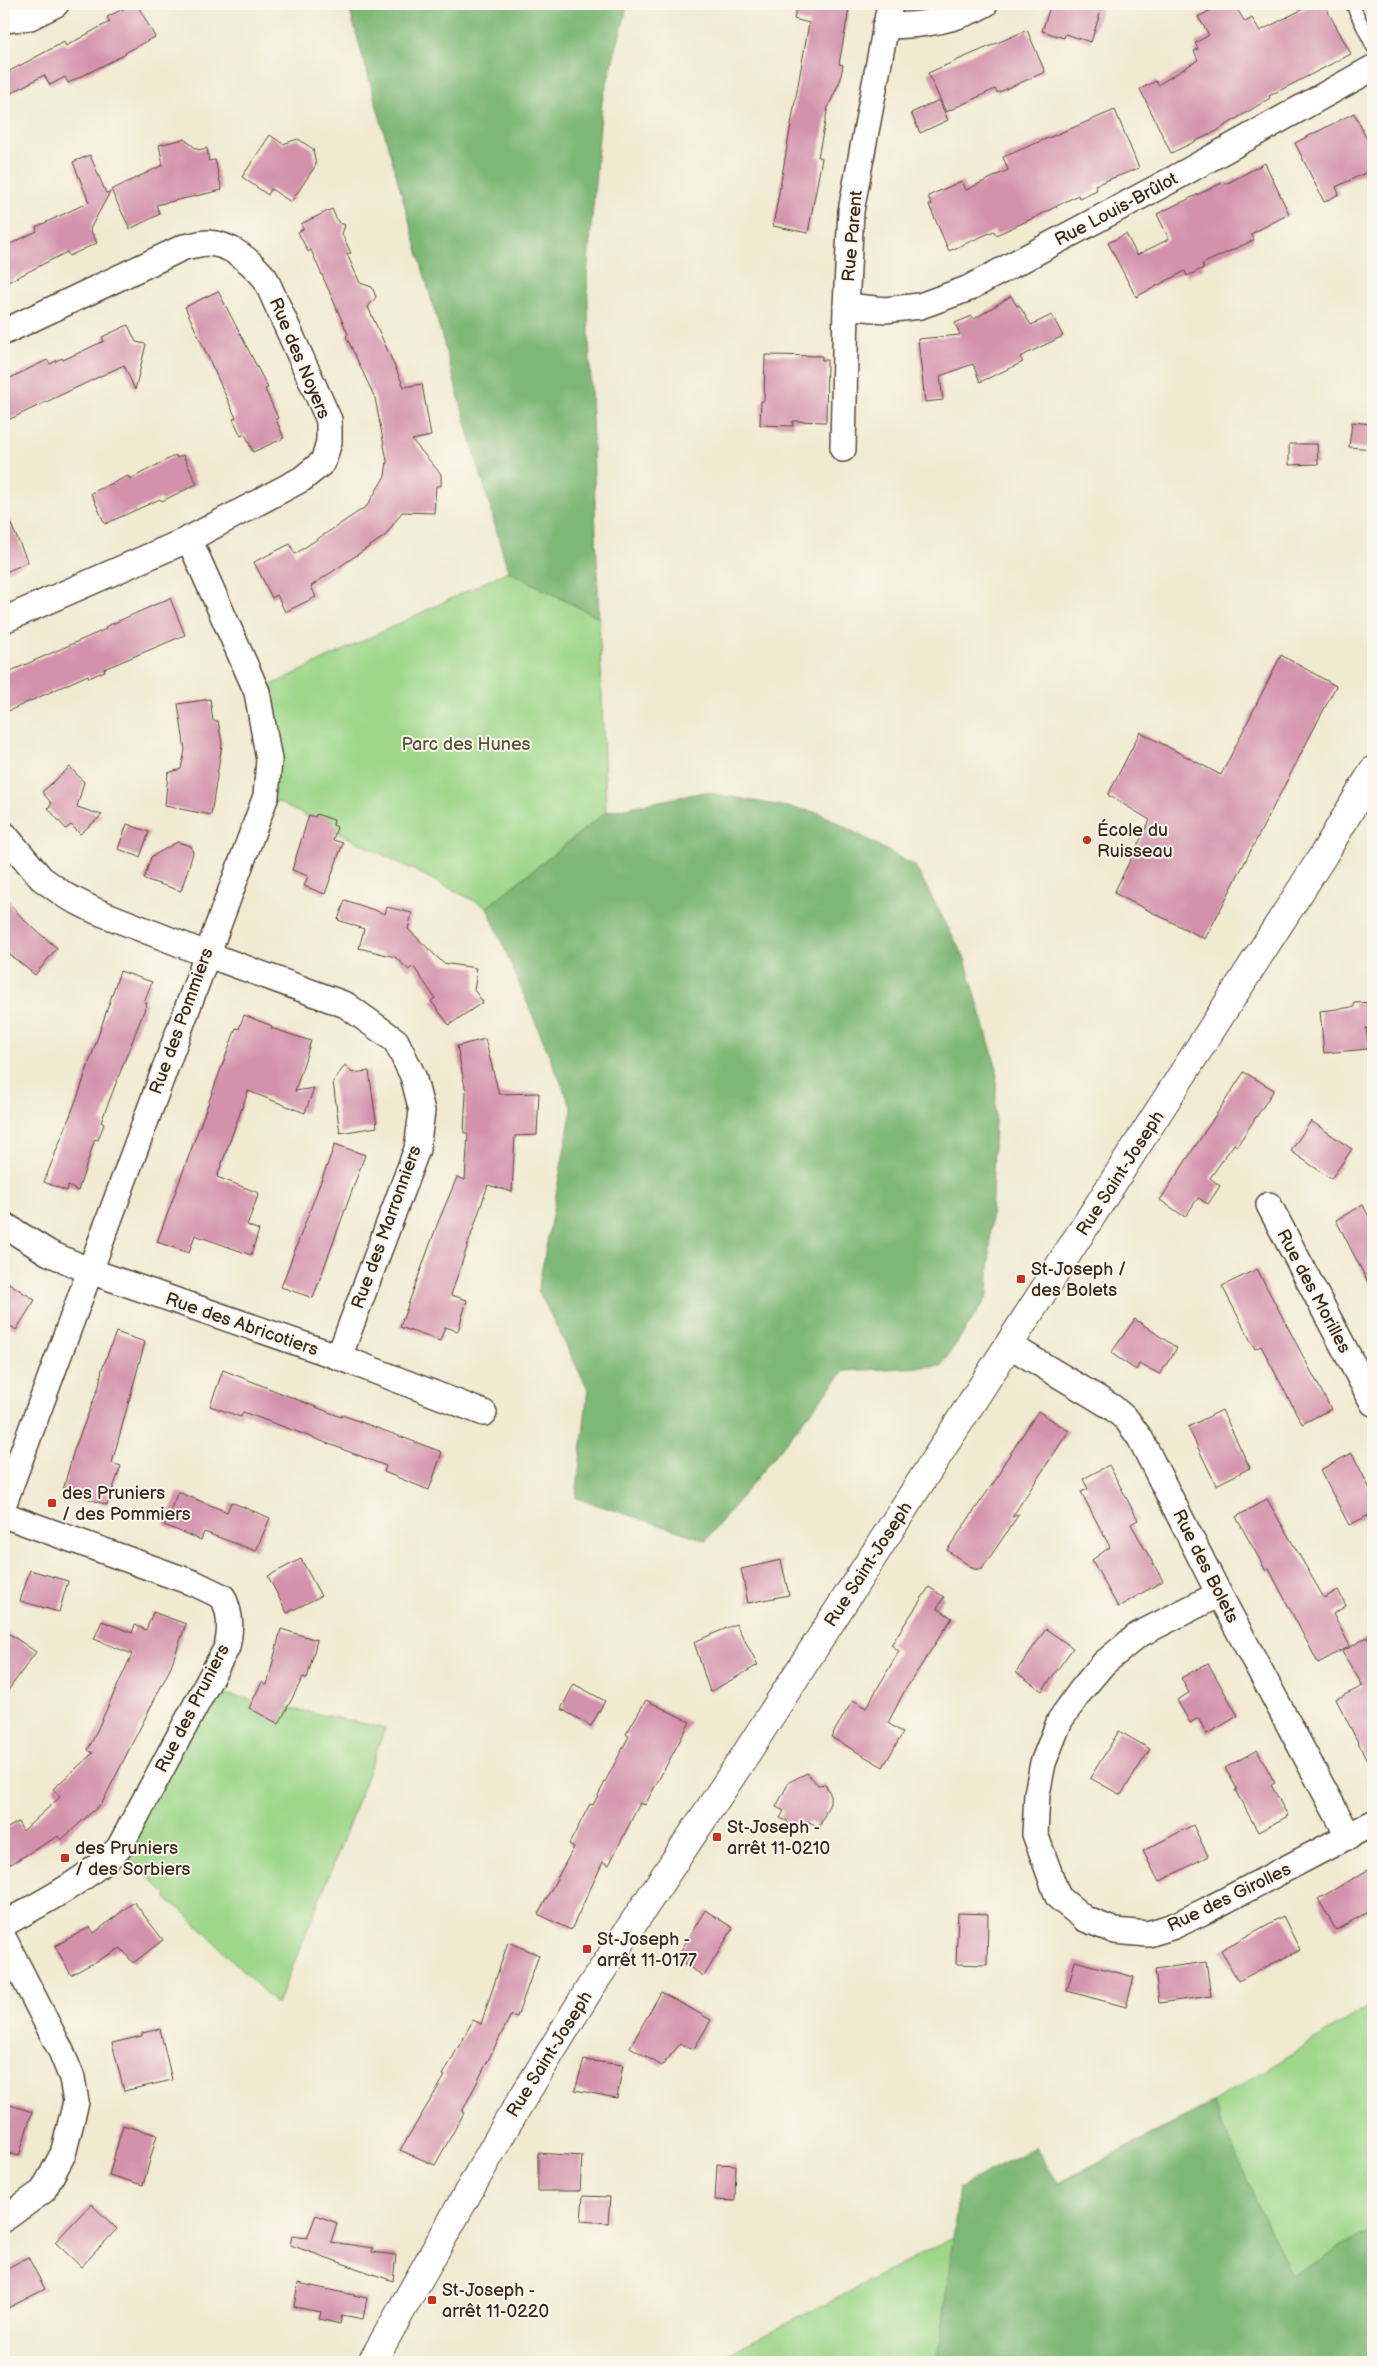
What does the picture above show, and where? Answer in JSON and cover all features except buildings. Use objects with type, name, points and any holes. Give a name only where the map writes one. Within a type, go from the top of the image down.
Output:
[{"type":"street","points":[[4,20],[30,17],[56,4]]},
{"type":"street","name":"Rue Parent","points":[[843,449],[846,306],[852,211],[888,15],[908,26],[933,23],[976,9],[985,4]]},
{"type":"street","name":"Rue Louis-Brûlot","points":[[846,306],[885,310],[920,306],[967,289],[1175,178],[1373,68]]},
{"type":"street","name":"Rue des Noyers","points":[[4,332],[184,247],[208,243],[231,250],[250,261],[265,278],[329,420],[329,442],[323,462],[302,479],[189,539],[4,620]]},
{"type":"street","name":"Rue des Pommiers","points":[[4,1503],[266,796],[270,760],[257,692],[189,539]]},
{"type":"street","name":"Rue Saint-Joseph","points":[[372,2362],[508,2122],[585,1996],[749,1748],[1009,1345],[1316,865],[1373,771]]},
{"type":"street","name":"Rue des Marronniers","points":[[4,834],[41,878],[66,896],[96,911],[206,954],[346,1005],[396,1041],[413,1076],[422,1111],[417,1149],[339,1357]]},
{"type":"street","name":"Rue des Morilles","points":[[1269,1205],[1373,1403]]},
{"type":"street","name":"Rue des Abricotiers","points":[[4,1225],[49,1253],[90,1271],[339,1357],[484,1414]]},
{"type":"street","name":"Rue des Bolets","points":[[1009,1345],[1112,1407],[1127,1420],[1140,1438],[1219,1594],[1350,1837]]},
{"type":"street","name":"Rue des Pruniers","points":[[4,1515],[196,1584],[223,1597],[229,1610],[231,1628],[227,1647],[119,1848],[98,1868],[70,1888],[4,1924]]},
{"type":"street","name":"Rue des Girolles","points":[[1219,1594],[1138,1635],[1104,1663],[1082,1689],[1060,1720],[1043,1762],[1037,1794],[1035,1834],[1058,1897],[1085,1919],[1115,1931],[1148,1934],[1174,1926],[1207,1910],[1350,1837],[1373,1823]]},
{"type":"street","points":[[4,1939],[72,2078],[76,2102],[63,2154],[43,2191],[4,2219]]},
{"type":"lane","points":[[1352,4],[1373,47]]},
{"type":"green space","points":[[348,4],[628,4],[602,102],[587,276],[599,618],[508,571]]},
{"type":"green space","name":"Parc des Hunes","points":[[508,571],[599,618],[606,812],[487,907],[266,796],[257,692]]},
{"type":"green space","points":[[704,792],[820,813],[915,866],[965,959],[997,1069],[988,1296],[941,1366],[844,1371],[706,1540],[576,1498],[588,1389],[538,1290],[572,1109],[487,907],[606,812]]},
{"type":"green space","points":[[205,1690],[385,1728],[337,1856],[277,2005],[184,1912],[165,1898],[167,1895],[119,1848]]},
{"type":"green space","points":[[1373,2004],[1373,2362],[712,2362],[1212,2103]]},
{"type":"green space","points":[[1212,2103],[1291,2276],[1373,2229],[1373,2362],[938,2362],[959,2188],[1035,2147],[1059,2184]]},
{"type":"place","name":"École du Ruisseau","points":[[1087,840]]},
{"type":"place","name":"St-Joseph / des Bolets","points":[[1021,1279]]},
{"type":"place","name":"des Pruniers / des Pommiers","points":[[52,1503]]},
{"type":"place","name":"St-Joseph - arrêt 11-0210","points":[[717,1837]]},
{"type":"place","name":"des Pruniers / des Sorbiers","points":[[65,1858]]},
{"type":"place","name":"St-Joseph - arrêt 11-0177","points":[[587,1949]]},
{"type":"place","name":"St-Joseph - arrêt 11-0220","points":[[432,2300]]}]
